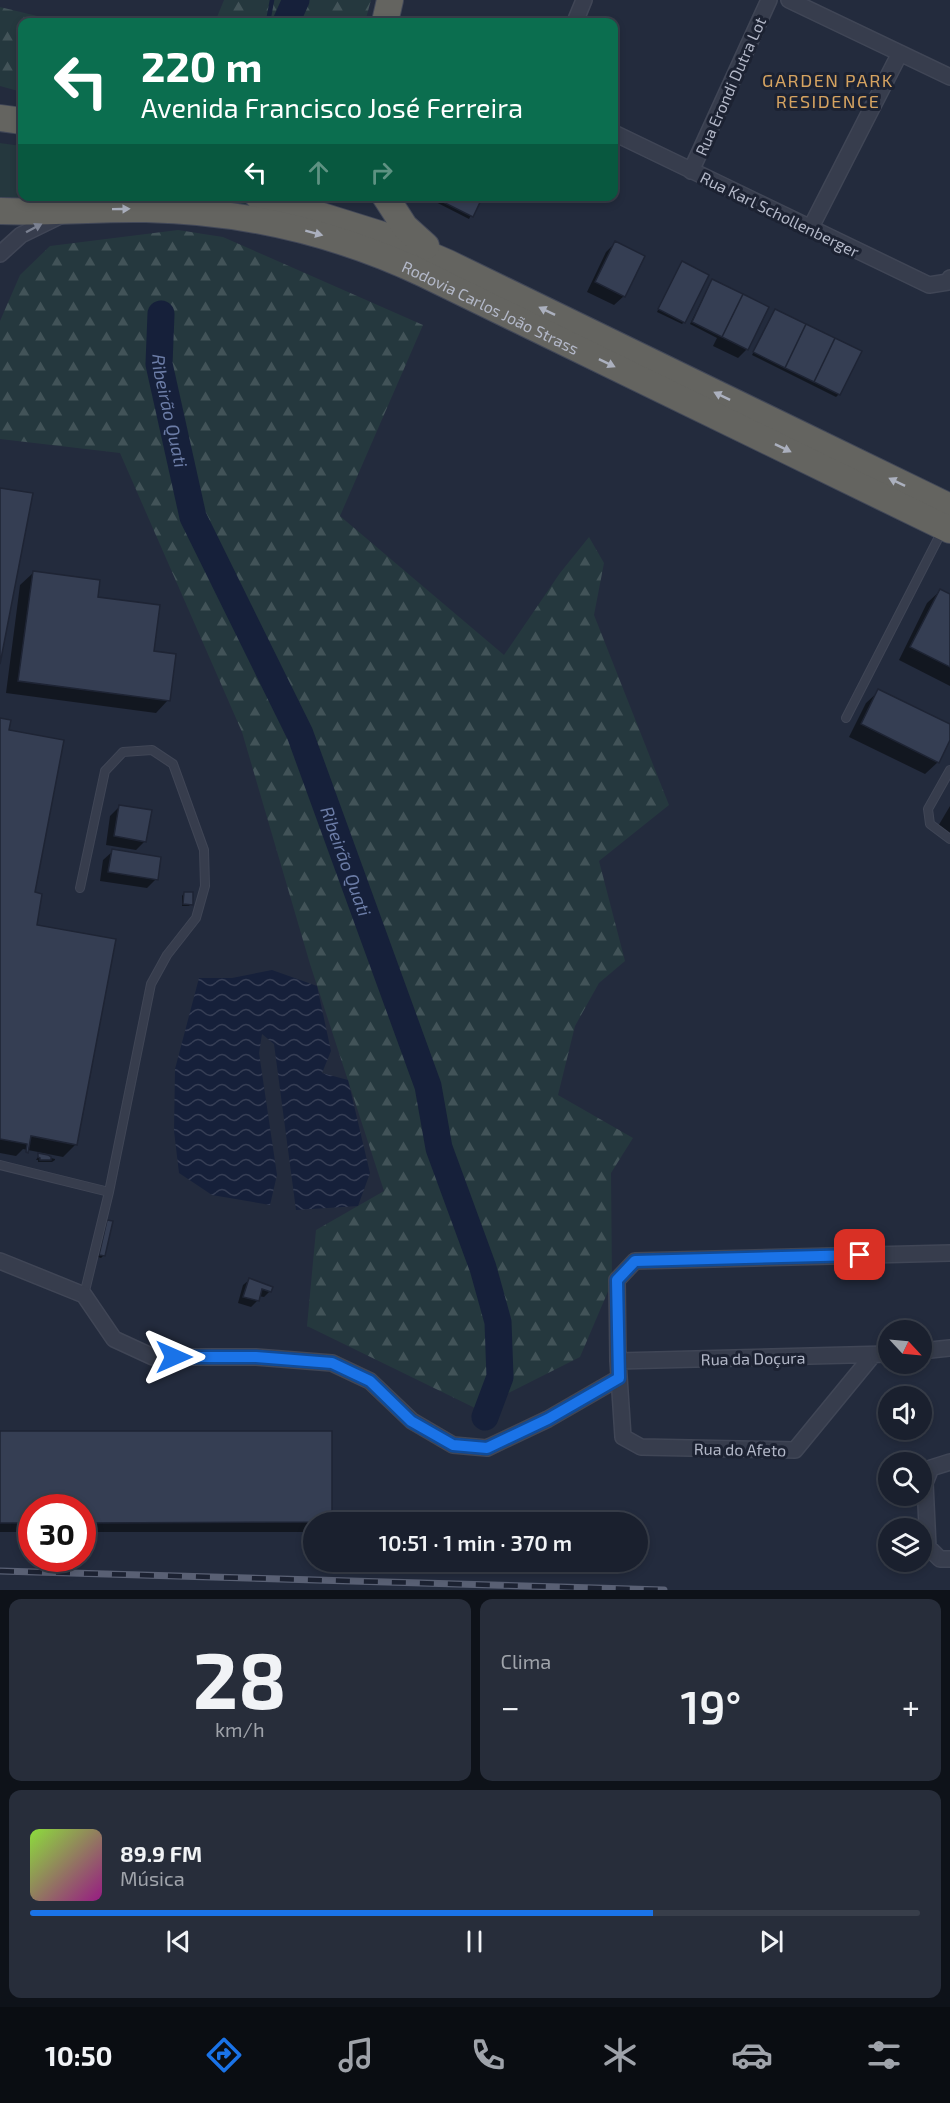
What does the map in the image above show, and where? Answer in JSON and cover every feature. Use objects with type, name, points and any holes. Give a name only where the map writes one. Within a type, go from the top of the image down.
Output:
[{"type":"highway","points":[[386,18],[390,0]]},
{"type":"highway","points":[[403,18],[406,0]]},
{"type":"highway","points":[[0,118],[18,120]]},
{"type":"highway","name":"Rodovia Carlos João Strass","points":[[274,201],[386,236],[448,262],[948,521]]},
{"type":"highway","points":[[388,201],[405,227],[419,241],[448,262]]},
{"type":"highway","name":"Rodovia Carlos João Strass","points":[[0,211],[148,209],[225,214],[289,226],[349,243],[424,274],[948,521]]},
{"type":"street","points":[[577,18],[584,0]]},
{"type":"street","name":"Rua Erondi Dutra Lot","points":[[691,171],[769,0]]},
{"type":"street","points":[[789,0],[950,77]]},
{"type":"street","points":[[810,230],[900,53]]},
{"type":"street","name":"Rua Karl Schollenberger","points":[[618,135],[810,230],[929,285],[949,280]]},
{"type":"street","points":[[0,254],[21,235],[73,210]]},
{"type":"street","points":[[0,1261],[84,1295],[114,1339],[153,1357],[256,1357],[332,1363],[370,1381],[411,1421],[453,1445],[487,1448],[548,1419],[619,1378],[617,1280],[635,1261],[950,1253]]},
{"type":"street","points":[[932,1350],[950,1348]]},
{"type":"street","name":"Rua da Doçura","points":[[618,1361],[878,1355]]},
{"type":"street","name":"Rua do Afeto","points":[[619,1378],[623,1437],[641,1447],[795,1450],[878,1358]]},
{"type":"street","points":[[950,1462],[932,1468],[925,1483],[928,1547],[940,1559],[950,1559]]},
{"type":"lane","points":[[846,718],[948,521]]},
{"type":"lane","points":[[80,888],[105,771],[123,752],[152,750],[173,764],[204,850],[206,886],[196,918],[167,955],[151,984],[109,1192],[84,1295]]},
{"type":"lane","points":[[950,770],[928,809],[930,824],[950,839]]},
{"type":"lane","points":[[0,1164],[109,1192]]},
{"type":"green space","points":[[224,0],[371,0],[366,18],[217,18]]},
{"type":"green space","points":[[0,7],[45,18],[18,18],[18,91],[0,86]]},
{"type":"green space","points":[[0,143],[18,145],[18,197],[0,197]]},
{"type":"green space","points":[[109,201],[245,201],[268,207],[265,216]]},
{"type":"green space","points":[[178,230],[223,237],[423,325],[340,516],[504,655],[560,573],[589,537],[604,563],[594,615],[669,805],[599,861],[625,961],[599,983],[575,1026],[558,1095],[633,1138],[611,1173],[612,1282],[580,1357],[477,1409],[307,1326],[316,1230],[384,1191],[310,964],[242,732],[120,453],[0,439],[0,321],[20,275],[50,246]]},
{"type":"water","points":[[272,970],[317,986],[331,1051],[322,1073],[348,1080],[370,1173],[358,1206],[296,1210],[274,1044],[262,1034],[259,1053],[277,1175],[270,1205],[212,1195],[179,1173],[174,1131],[175,1069],[199,978],[232,978]]},
{"type":"building","points":[[441,201],[481,201],[473,217]]},
{"type":"building","points":[[615,241],[645,256],[625,297],[595,282]]},
{"type":"building","points":[[682,261],[709,275],[685,323],[658,309]]},
{"type":"building","points":[[712,279],[743,294],[722,337],[692,322]]},
{"type":"building","points":[[743,294],[769,307],[748,350],[722,337]]},
{"type":"building","points":[[775,309],[806,324],[785,368],[753,352]]},
{"type":"building","points":[[806,324],[835,338],[814,382],[785,368]]},
{"type":"building","points":[[835,338],[862,351],[840,395],[814,382]]},
{"type":"building","points":[[0,488],[33,493],[0,664]]},
{"type":"building","points":[[33,571],[100,580],[98,597],[160,605],[154,651],[176,654],[170,701],[18,681]]},
{"type":"building","points":[[940,589],[950,594],[950,667],[910,647]]},
{"type":"building","points":[[878,689],[950,724],[950,740],[939,763],[861,724]]},
{"type":"building","points":[[0,718],[11,720],[9,730],[64,740],[35,892],[42,894],[37,925],[116,939],[77,1145],[31,1136],[28,1153],[26,1152],[27,1144],[0,1139]]},
{"type":"building","points":[[119,805],[152,810],[146,842],[114,836]]},
{"type":"building","points":[[112,849],[161,857],[158,880],[108,872]]},
{"type":"building","points":[[184,892],[193,892],[193,905],[183,904]]},
{"type":"building","points":[[38,1153],[48,1155],[51,1160],[40,1160]]},
{"type":"building","points":[[107,1220],[113,1221],[105,1256],[99,1255]]},
{"type":"building","points":[[249,1278],[273,1287],[271,1292],[262,1289],[259,1301],[243,1297]]},
{"type":"building","points":[[0,1431],[332,1431],[332,1512],[303,1512],[303,1522],[96,1523],[96,1494],[18,1494],[18,1523],[0,1523]]},
{"type":"waterway","points":[[269,18],[272,0]]},
{"type":"waterway","name":"Ribeirão Quati","points":[[288,18],[296,0]]},
{"type":"waterway","name":"Ribeirão Quati","points":[[161,314],[159,364],[193,517],[300,734],[428,1086],[439,1148],[483,1268],[498,1322],[500,1377],[485,1417]]},
{"type":"railway","points":[[0,1571],[664,1590]]},
{"type":"district","name":"GARDEN PARK RESIDENCE","points":[[828,90]]},
{"type":"route","points":[[174,1357],[256,1357],[332,1363],[370,1381],[411,1421],[453,1445],[487,1448],[548,1419],[619,1378],[617,1280],[635,1261],[860,1255]]}]
